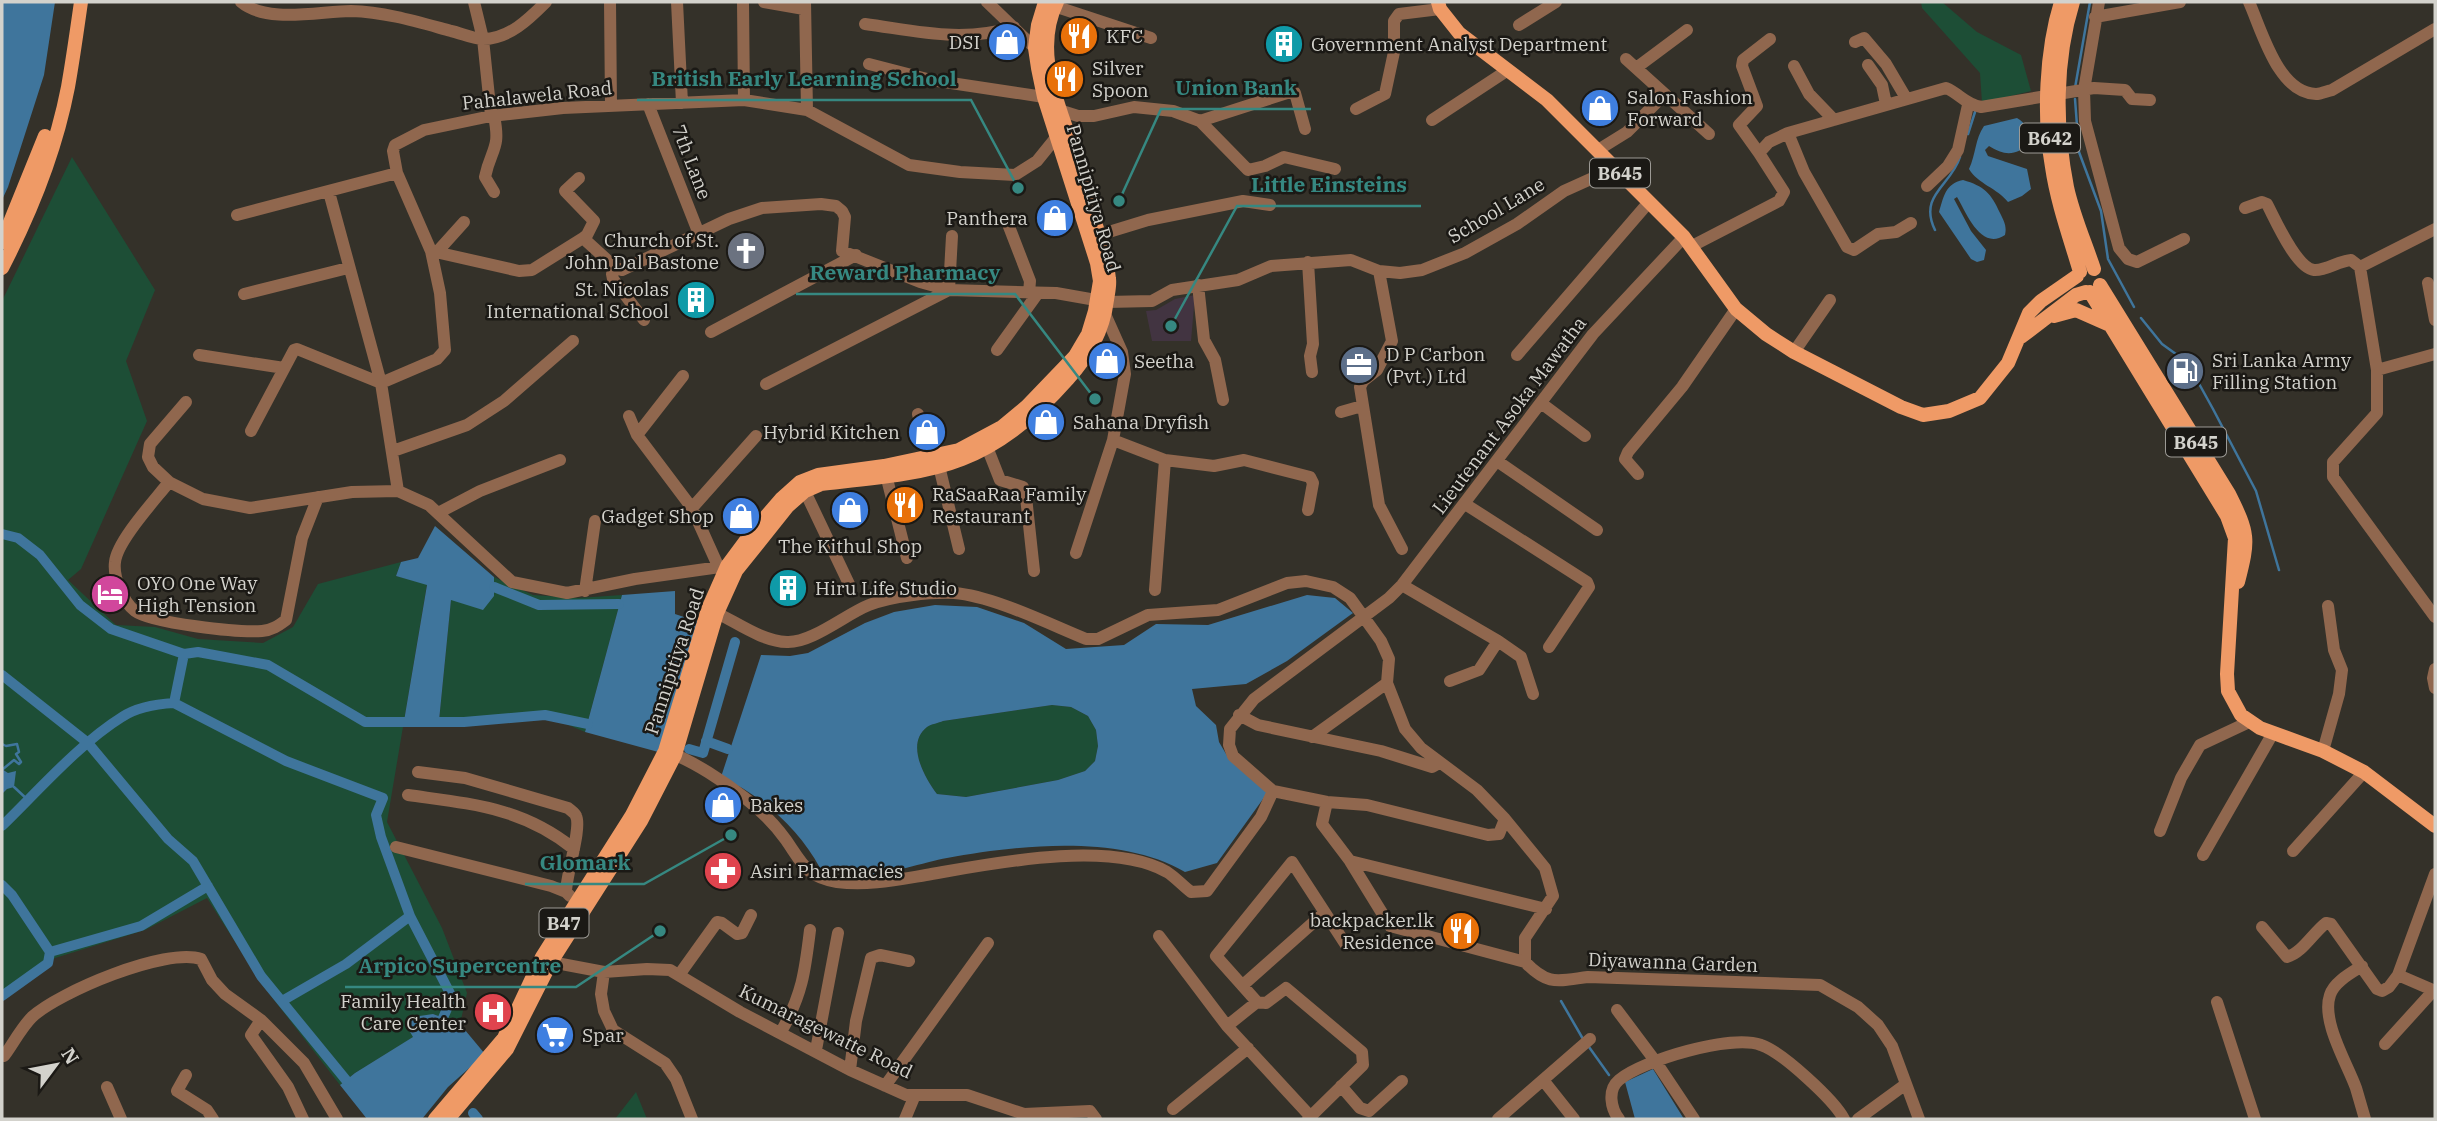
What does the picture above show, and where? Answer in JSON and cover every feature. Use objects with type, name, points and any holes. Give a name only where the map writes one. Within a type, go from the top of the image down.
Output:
[{"type":"main road","points":[[2,242],[41,150],[58,86],[72,2]]},
{"type":"main road","points":[[2,268],[18,236],[48,159],[67,89],[82,2]]},
{"type":"main road","name":"B642","points":[[2061,2],[2053,27],[2053,94],[2083,272]]},
{"type":"main road","name":"B642","points":[[2053,94],[2073,2]]},
{"type":"main road","name":"Pannipitiya Road","points":[[933,461],[1002,427],[1026,407],[1075,356],[1101,307],[1110,280],[1099,236],[1049,96],[1038,26],[1052,3]]},
{"type":"main road","name":"B645","points":[[1439,6],[1459,33],[1547,100],[1615,167],[1688,242],[1736,309],[1766,334],[1794,352],[1901,407],[1923,415],[1949,411],[1980,398],[1999,377],[2021,337],[2029,313],[2083,272]]},
{"type":"main road","name":"Pannipitiya Road","points":[[449,1119],[508,1049],[547,960],[641,821],[670,753],[727,568],[781,499],[818,475],[885,471],[933,461],[962,459],[987,447],[1007,436],[1060,388],[1083,362],[1097,340],[1101,307],[1100,281],[1063,134]]},
{"type":"main road","points":[[2083,272],[2099,274],[2092,289],[2079,288],[2083,272]]},
{"type":"main road","name":"B645","points":[[2021,337],[2077,295],[2092,289]]},
{"type":"main road","name":"B645","points":[[2092,289],[2111,326],[2227,516],[2235,538],[2228,691],[2241,715],[2249,722]]},
{"type":"main road","name":"B645","points":[[2092,289],[2229,495],[2244,524],[2247,549],[2231,610]]},
{"type":"main road","points":[[2046,318],[2076,310],[2111,326]]},
{"type":"main road","points":[[2249,722],[2323,751],[2364,772],[2433,818]]},
{"type":"main road","name":"Pannipitiya Road","points":[[435,1119],[504,1038],[577,903],[670,753]]},
{"type":"street","points":[[241,2],[249,8],[275,14],[294,8],[352,6],[483,39],[504,34],[523,24],[546,2]]},
{"type":"street","points":[[474,2],[483,39],[492,116],[498,137],[485,177],[494,192]]},
{"type":"street","points":[[610,2],[611,106]]},
{"type":"street","points":[[677,2],[682,103]]},
{"type":"street","points":[[743,2],[744,100]]},
{"type":"street","points":[[765,2],[805,5],[807,110]]},
{"type":"street","points":[[987,2],[1041,48]]},
{"type":"street","points":[[1518,25],[1556,2]]},
{"type":"street","points":[[2099,2],[2084,90],[2084,121],[2119,248],[2128,259],[2137,262],[2184,239]]},
{"type":"street","points":[[2095,17],[2180,2]]},
{"type":"street","points":[[2249,2],[2276,65],[2286,81],[2301,91],[2317,94],[2332,90],[2435,29]]},
{"type":"street","points":[[1052,3],[1151,38]]},
{"type":"street","points":[[1356,109],[1385,94],[1394,52],[1394,21],[1399,14],[1439,6]]},
{"type":"street","points":[[865,24],[956,37],[991,34],[1014,27]]},
{"type":"street","points":[[1636,68],[1687,30]]},
{"type":"street","points":[[1855,42],[1864,38],[1886,64],[1906,98]]},
{"type":"street","points":[[1770,39],[1743,60],[1741,66],[1757,106],[1739,125],[1759,153],[1769,142],[1788,133],[1946,88],[1954,91],[1968,104],[1981,107],[2094,88],[2125,90],[2132,99],[2150,100]]},
{"type":"street","points":[[1626,59],[1709,134]]},
{"type":"street","points":[[869,64],[931,80],[1049,96]]},
{"type":"street","points":[[1868,65],[1882,85],[1886,104]]},
{"type":"street","points":[[1794,66],[1809,94],[1835,120]]},
{"type":"street","points":[[1432,120],[1508,71]]},
{"type":"street","points":[[1200,121],[1287,93],[1295,93],[1306,128]]},
{"type":"street","points":[[1598,150],[1628,132],[1665,94]]},
{"type":"street","name":"Pahalawela Road","points":[[397,173],[393,150],[395,145],[424,130],[492,116],[563,108],[744,100],[807,110],[909,165],[1015,175],[1037,161],[1063,134]]},
{"type":"street","name":"7th Lane","points":[[648,104],[699,234]]},
{"type":"street","points":[[1927,186],[1948,166],[1958,150],[1968,104]]},
{"type":"street","points":[[1055,111],[1078,116],[1094,116],[1134,107],[1174,111],[1200,121],[1248,170],[1284,157],[1335,169]]},
{"type":"street","points":[[1788,133],[1804,172],[1847,247],[1854,250],[1878,234],[1896,232],[1912,223]]},
{"type":"street","name":"Lieutenant Asoka Mawatha","points":[[1364,615],[1402,585],[1593,334],[1688,242],[1779,201],[1784,192],[1759,153]]},
{"type":"street","name":"School Lane","points":[[856,255],[894,273],[948,289],[1056,293],[1101,307],[1152,302],[1172,290],[1238,280],[1270,266],[1351,260],[1379,271],[1401,273],[1422,270],[1465,253],[1517,224],[1564,191],[1615,167]]},
{"type":"street","points":[[237,215],[397,173],[434,252],[445,350],[438,359],[381,383],[297,349],[292,352],[251,431]]},
{"type":"street","points":[[434,252],[519,271],[532,270],[587,235],[594,221],[565,191],[579,178]]},
{"type":"street","points":[[329,192],[381,383],[398,491]]},
{"type":"street","points":[[1099,236],[1148,220],[1243,201],[1270,205]]},
{"type":"street","points":[[1517,355],[1649,202]]},
{"type":"street","points":[[2245,208],[2262,202],[2267,204],[2293,252],[2309,269],[2320,269],[2351,260],[2360,267],[2377,370],[2377,413],[2333,462],[2333,477],[2435,617]]},
{"type":"street","points":[[583,239],[616,268],[622,270],[729,219],[762,208],[828,205],[836,206],[845,217],[842,250],[856,255]]},
{"type":"street","points":[[434,252],[464,222]]},
{"type":"street","points":[[997,350],[1034,293],[1008,224]]},
{"type":"street","points":[[2360,267],[2435,229]]},
{"type":"street","points":[[766,384],[948,289],[952,236]]},
{"type":"street","points":[[711,332],[856,255]]},
{"type":"street","points":[[1308,262],[1312,372]]},
{"type":"street","points":[[244,294],[348,268]]},
{"type":"street","points":[[616,268],[612,274],[613,279],[644,320]]},
{"type":"street","points":[[1379,271],[1392,341],[1377,370],[1363,381],[1360,387],[1379,505],[1402,549]]},
{"type":"street","points":[[2428,283],[2435,320]]},
{"type":"street","points":[[1198,285],[1204,340],[1216,360],[1223,400]]},
{"type":"street","points":[[1794,352],[1830,300]]},
{"type":"street","points":[[1076,553],[1113,440],[1125,374],[1122,352],[1101,307]]},
{"type":"street","points":[[1638,474],[1625,458],[1628,452],[1682,387],[1736,309]]},
{"type":"street","points":[[393,451],[467,425],[504,401],[573,341]]},
{"type":"street","points":[[2377,370],[2435,354]]},
{"type":"street","points":[[200,355],[284,368]]},
{"type":"street","points":[[637,435],[683,376]]},
{"type":"street","points":[[186,402],[150,444],[148,457],[153,467],[169,482],[203,499],[250,508],[352,492],[398,491],[429,505],[512,582],[567,593],[635,579],[727,568],[692,508],[637,435],[629,416]]},
{"type":"street","points":[[1541,403],[1585,436]]},
{"type":"street","points":[[1340,411],[1362,406]]},
{"type":"street","points":[[918,414],[959,549]]},
{"type":"street","points":[[692,508],[756,436]]},
{"type":"street","points":[[1113,440],[1165,460],[1214,466],[1244,460],[1310,477],[1313,484],[1308,510]]},
{"type":"street","points":[[987,447],[1000,480],[1023,487],[1034,571]]},
{"type":"street","points":[[438,513],[480,491],[560,460]]},
{"type":"street","points":[[1155,590],[1165,460]]},
{"type":"street","points":[[1497,461],[1597,530]]},
{"type":"street","points":[[885,471],[907,558]]},
{"type":"street","points":[[169,482],[137,522],[116,555],[114,566],[117,578],[127,604],[137,613],[209,629],[264,631],[286,620],[302,538],[318,497]]},
{"type":"street","points":[[803,487],[849,584]]},
{"type":"street","points":[[1465,504],[1587,582],[1589,587],[1549,647]]},
{"type":"street","points":[[585,591],[595,521]]},
{"type":"street","points":[[713,611],[755,633],[786,642],[802,639],[870,604],[905,597],[955,593],[1000,604],[1086,639],[1098,639],[1148,615],[1218,610],[1287,583],[1306,581],[1333,587],[1350,598],[1381,641],[1389,659],[1387,682],[1405,729],[1421,748],[1477,790],[1545,868],[1553,896],[1525,938],[1525,962],[1390,926],[1350,860],[1322,824],[1326,802]]},
{"type":"street","points":[[1402,585],[1521,657],[1533,694]]},
{"type":"street","points":[[2323,751],[2339,694],[2342,670],[2334,650],[2328,606]]},
{"type":"street","points":[[1364,615],[1254,699],[1239,715],[1230,729],[1228,745],[1233,756],[1273,791],[1326,802],[1367,805],[1489,835],[1499,834],[1505,819]]},
{"type":"street","points":[[1450,681],[1479,670],[1498,641]]},
{"type":"street","points":[[2435,669],[2435,688]]},
{"type":"street","points":[[1312,737],[1387,682]]},
{"type":"street","points":[[1239,715],[1258,725],[1381,751],[1432,766],[1439,763]]},
{"type":"street","points":[[2160,831],[2180,778],[2200,745],[2214,736],[2249,722]]},
{"type":"street","points":[[2203,855],[2273,733]]},
{"type":"street","points":[[670,753],[746,799],[785,838],[801,864],[816,877],[836,882],[870,884],[999,863],[1070,856],[1129,858],[1167,872],[1191,892],[1207,891],[1261,817],[1273,791]]},
{"type":"street","points":[[418,772],[465,778],[568,808],[576,814],[578,824],[566,892]]},
{"type":"street","points":[[2293,851],[2364,772]]},
{"type":"street","points":[[408,795],[494,808],[556,834],[573,849]]},
{"type":"street","points":[[396,847],[551,886],[566,892],[577,903]]},
{"type":"street","points":[[1350,860],[1546,909]]},
{"type":"street","points":[[1159,936],[1227,1026],[1309,1118],[1363,1065],[1362,1052],[1286,988],[1266,1003],[1257,1002],[1216,956],[1292,862],[1346,945]]},
{"type":"street","points":[[2262,927],[2287,957],[2291,957],[2321,927],[2326,923],[2331,924],[2377,989],[2382,991],[2389,987],[2398,975],[2435,874]]},
{"type":"street","points":[[1243,985],[1324,913]]},
{"type":"street","points":[[679,975],[717,922],[737,934],[742,933],[751,915]]},
{"type":"street","points":[[781,1032],[796,1006],[804,979],[810,930]]},
{"type":"street","points":[[816,1050],[838,933]]},
{"type":"street","points":[[885,1086],[988,943]]},
{"type":"street","points":[[4,1056],[30,1019],[43,1008],[84,985],[135,967],[190,955],[201,959],[212,980],[225,994],[261,1020],[304,1063],[337,1119]]},
{"type":"street","points":[[850,1070],[856,1021],[871,958],[880,955],[909,961]]},
{"type":"street","name":"Kumaragewatte Road","points":[[547,960],[604,972],[670,970],[740,1012],[850,1070],[906,1095],[967,1095],[1018,1116],[1090,1111],[1096,1119]]},
{"type":"street","name":"Diyawanna Garden","points":[[1525,962],[1553,982],[1588,977],[1820,985],[1858,1007],[1878,1025],[1892,1046],[1919,1119]]},
{"type":"street","points":[[2362,966],[2330,993],[2329,1009],[2335,1039],[2355,1086],[2365,1119]]},
{"type":"street","points":[[604,972],[601,993],[604,1011],[613,1030],[665,1063],[676,1079],[692,1119]]},
{"type":"street","points":[[2385,1045],[2435,990],[2398,975]]},
{"type":"street","points":[[1227,1026],[1257,1002]]},
{"type":"street","points":[[2217,1002],[2255,1119]]},
{"type":"street","points":[[1617,1010],[1694,1119]]},
{"type":"street","points":[[261,1020],[251,1035],[288,1087],[303,1119]]},
{"type":"street","points":[[1498,1119],[1587,1041]]},
{"type":"street","points":[[1619,1119],[1614,1112],[1612,1097],[1617,1081],[1656,1062],[1727,1042],[1761,1045],[1786,1061],[1814,1086],[1844,1119]]},
{"type":"street","points":[[1173,1109],[1248,1048]]},
{"type":"street","points":[[186,1075],[177,1091],[207,1111],[213,1119]]},
{"type":"street","points":[[1543,1080],[1573,1119]]},
{"type":"street","points":[[1341,1086],[1360,1108],[1369,1111],[1402,1081]]},
{"type":"street","points":[[1858,1119],[1906,1084]]},
{"type":"street","points":[[107,1087],[121,1119]]},
{"type":"street","points":[[905,1119],[915,1095]]},
{"type":"shaded area","points":[[1195,295],[1191,341],[1152,341],[1146,311],[1156,310],[1175,299]]},
{"type":"green space","points":[[1921,2],[1942,2],[1977,32],[2021,55],[2031,91],[1982,103],[1980,73],[1922,8]]},
{"type":"green space","points":[[72,157],[155,290],[126,361],[147,421],[81,569],[68,580],[116,625],[155,627],[198,639],[263,643],[293,627],[318,584],[401,562],[396,576],[427,584],[387,822],[442,928],[467,993],[460,1024],[433,1014],[414,1037],[340,1085],[264,987],[207,898],[145,930],[55,958],[2,1000],[2,794],[7,789],[8,773],[2,769],[2,301]]},
{"type":"green space","points":[[494,577],[533,595],[578,598],[622,595],[585,732],[545,715],[464,722],[439,721],[451,600],[494,596]]},
{"type":"green space","points":[[1052,705],[1071,707],[1088,716],[1096,730],[1098,746],[1095,761],[1085,771],[1058,780],[966,797],[937,794],[927,779],[917,751],[921,734],[927,727],[943,721]]},
{"type":"green space","points":[[636,1092],[647,1119],[615,1119]]},
{"type":"water","points":[[2,2],[55,2],[44,75],[2,200]]},
{"type":"water","points":[[2017,118],[2027,128],[2029,143],[2010,153],[2000,152],[1989,146],[1985,150],[1988,156],[2027,169],[2031,189],[2008,202],[1977,179],[1969,169],[1984,126]]},
{"type":"water","points":[[1963,180],[1982,188],[1990,195],[2005,226],[2005,235],[1996,239],[1989,238],[1970,221],[1957,197],[1954,199],[1971,231],[1986,250],[1984,260],[1977,262],[1971,259],[1939,212],[1944,196],[1952,184]]},
{"type":"water","points":[[435,526],[494,577],[494,596],[483,610],[451,600],[439,721],[404,721],[427,585],[396,576],[401,562],[418,558]]},
{"type":"water","points":[[675,591],[675,614],[702,623],[662,753],[585,732],[622,595]]},
{"type":"water","points":[[1307,595],[1335,598],[1353,613],[1287,661],[1246,684],[1192,689],[1196,706],[1216,725],[1219,742],[1229,759],[1268,792],[1217,863],[1185,872],[1159,860],[1131,852],[1069,846],[1005,849],[947,858],[871,875],[847,873],[820,868],[801,840],[778,815],[750,793],[721,777],[761,655],[790,656],[808,653],[865,623],[894,612],[935,605],[977,607],[1024,623],[1066,649],[1124,645],[1156,624],[1208,625]],"holes":[[[1052,705],[1071,707],[1088,716],[1096,730],[1098,746],[1095,761],[1085,771],[1058,780],[966,797],[937,794],[919,761],[918,742],[921,734],[931,725]]]},
{"type":"water","points":[[2,769],[8,773],[16,771],[14,787],[2,794]]},
{"type":"water","points":[[433,1014],[460,1024],[485,1054],[448,1087],[422,1119],[367,1119],[340,1085],[413,1037],[406,1025],[413,1017]]},
{"type":"water","points":[[1653,1069],[1684,1119],[1635,1119],[1625,1082]]},
{"type":"waterway","points":[[2075,88],[2090,2]]},
{"type":"waterway","points":[[2075,99],[2079,152],[2101,211],[2108,259],[2134,307]]},
{"type":"waterway","points":[[1968,134],[1975,112]]},
{"type":"waterway","points":[[1935,230],[1930,208],[1933,199],[1960,157]]},
{"type":"waterway","points":[[2141,318],[2162,344],[2187,362],[2213,409],[2256,491],[2279,570]]},
{"type":"waterway","points":[[2,534],[18,538],[40,555],[80,605],[111,629],[184,654],[198,652],[268,665],[365,722],[464,722],[545,715],[588,724]]},
{"type":"waterway","points":[[494,587],[539,605],[619,604]]},
{"type":"waterway","points":[[689,749],[703,753],[735,642]]},
{"type":"waterway","points":[[174,703],[184,654]]},
{"type":"waterway","points":[[2,675],[88,743],[168,839],[193,861],[261,976],[346,1080]]},
{"type":"waterway","points":[[2,826],[75,754],[106,728],[134,711],[174,703],[286,761],[383,798],[376,815],[381,837],[410,916],[452,997],[443,1018]]},
{"type":"waterway","points":[[706,741],[728,749]]},
{"type":"waterway","points":[[2,744],[17,744],[19,752],[16,754],[21,762],[19,764],[14,760],[3,769]]},
{"type":"waterway","points":[[14,787],[28,800]]},
{"type":"waterway","points":[[2,885],[12,895],[50,952],[48,963],[2,996]]},
{"type":"waterway","points":[[50,952],[141,926],[208,886]]},
{"type":"waterway","points":[[282,1001],[346,964],[410,916]]},
{"type":"waterway","points":[[1561,1001],[1583,1039]]},
{"type":"waterway","points":[[1589,1047],[1609,1075]]},
{"type":"waterway","points":[[473,1113],[478,1119]]},
{"type":"place","name":"KFC","points":[[1079,36]]},
{"type":"place","name":"DSI","points":[[1007,42]]},
{"type":"place","name":"Government Analyst Department","points":[[1284,44]]},
{"type":"place","name":"Silver Spoon","points":[[1065,79]]},
{"type":"place","name":"Salon Fashion Forward","points":[[1600,108]]},
{"type":"place","name":"British Early Learning School","points":[[1018,188]]},
{"type":"place","name":"Union Bank","points":[[1119,201]]},
{"type":"place","name":"Panthera","points":[[1055,218]]},
{"type":"place","name":"Church of St. John Dal Bastone","points":[[746,251]]},
{"type":"place","name":"St. Nicolas International School","points":[[696,300]]},
{"type":"place","name":"Little Einsteins","points":[[1171,326]]},
{"type":"place","name":"Seetha","points":[[1107,361]]},
{"type":"place","name":"D P Carbon (Pvt.) Ltd","points":[[1359,365]]},
{"type":"place","name":"Sri Lanka Army Filling Station","points":[[2185,371]]},
{"type":"place","name":"Reward Pharmacy","points":[[1095,399]]},
{"type":"place","name":"Sahana Dryfish","points":[[1046,422]]},
{"type":"place","name":"Hybrid Kitchen","points":[[927,432]]},
{"type":"place","name":"RaSaaRaa Family Restaurant","points":[[905,505]]},
{"type":"place","name":"The Kithul Shop","points":[[850,510]]},
{"type":"place","name":"Gadget Shop","points":[[741,516]]},
{"type":"place","name":"Hiru Life Studio","points":[[788,588]]},
{"type":"place","name":"OYO One Way High Tension","points":[[110,594]]},
{"type":"place","name":"Bakes","points":[[723,805]]},
{"type":"place","name":"Glomark","points":[[731,835]]},
{"type":"place","name":"Asiri Pharmacies","points":[[723,871]]},
{"type":"place","name":"Arpico Supercentre","points":[[660,931]]},
{"type":"place","name":"backpacker.lk Residence","points":[[1461,931]]},
{"type":"place","name":"Family Health Care Center","points":[[493,1012]]},
{"type":"place","name":"Spar","points":[[555,1035]]}]
